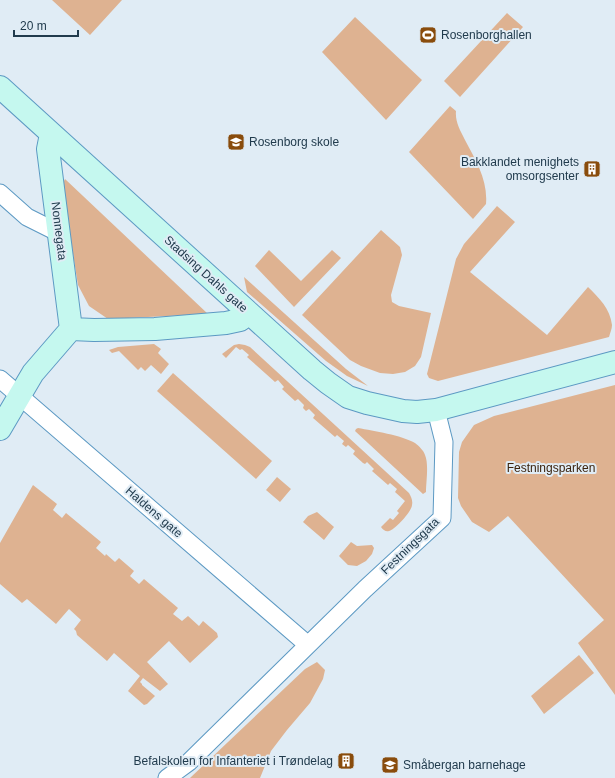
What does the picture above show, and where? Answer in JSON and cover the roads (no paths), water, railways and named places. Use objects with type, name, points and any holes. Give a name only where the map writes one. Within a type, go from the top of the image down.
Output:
[{"type":"main road","name":"Stadsing Dahls gate","points":[[0,87],[328,384],[348,397],[367,404],[403,411],[417,412],[436,410]]},
{"type":"main road","name":"Nonnegata","points":[[53,136],[50,139],[48,149],[71,329]]},
{"type":"main road","points":[[0,429],[33,373],[71,329],[155,329],[226,323],[240,320],[249,313]]},
{"type":"main road","points":[[436,410],[615,362]]},
{"type":"street","points":[[0,193],[27,217],[59,233]]},
{"type":"street","name":"Haldens gate","points":[[0,379],[308,645]]},
{"type":"street","name":"Festningsgata","points":[[168,778],[189,762],[365,590],[442,518],[444,442],[436,410]]},
{"type":"place","name":"Rosenborghallen","points":[[428,35]]},
{"type":"place","name":"Rosenborg skole","points":[[236,142]]},
{"type":"place","name":"Bakklandet menighets omsorgsenter","points":[[592,169]]},
{"type":"place","name":"Befalskolen for Infanteriet i Trøndelag","points":[[346,761]]},
{"type":"place","name":"Småbergan barnehage","points":[[390,765]]},
{"type":"park label","name":"Festningsparken","points":[[551,468]]}]
